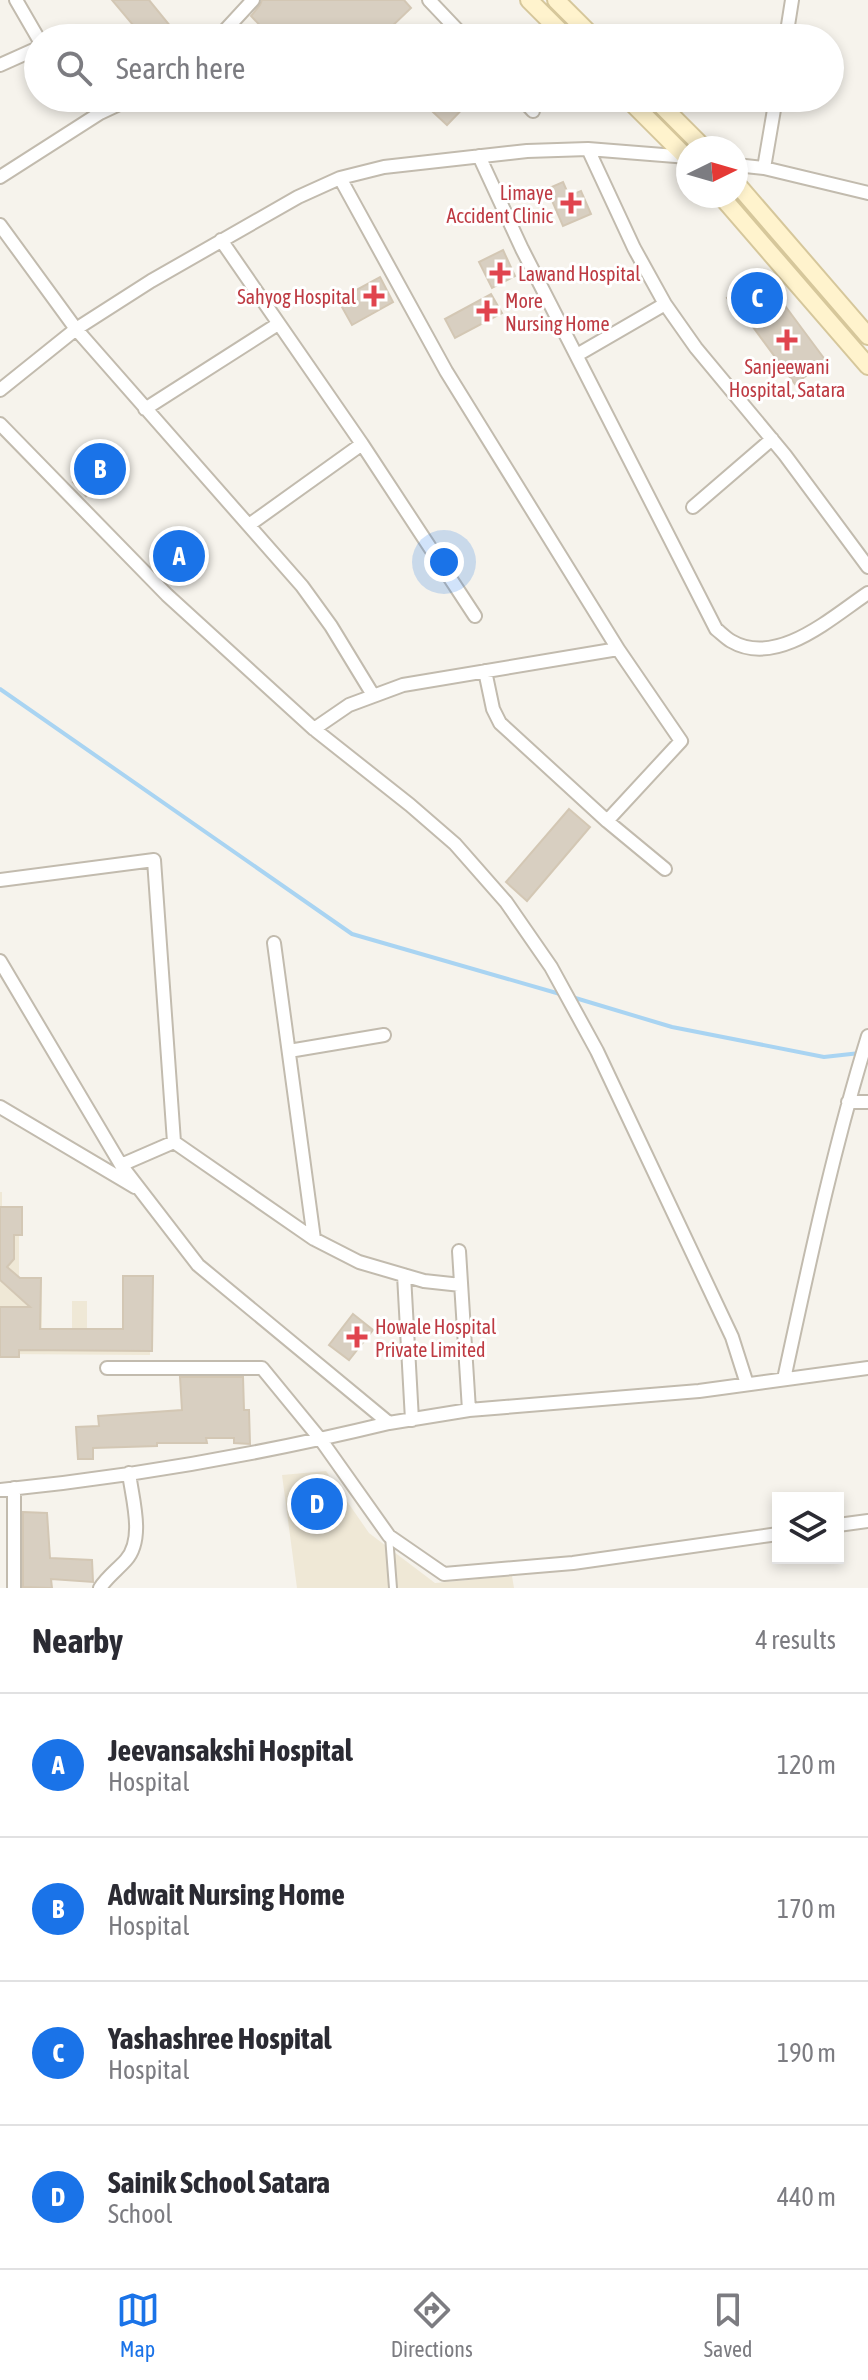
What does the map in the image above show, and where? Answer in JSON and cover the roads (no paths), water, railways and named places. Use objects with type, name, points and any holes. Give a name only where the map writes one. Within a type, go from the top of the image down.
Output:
[{"type":"street","points":[[16,0],[30,24]]},
{"type":"street","points":[[231,24],[253,0]]},
{"type":"street","points":[[429,0],[452,24]]},
{"type":"street","points":[[529,0],[553,24]]},
{"type":"street","points":[[556,0],[580,24]]},
{"type":"street","points":[[788,24],[792,0]]},
{"type":"street","points":[[0,65],[24,54]]},
{"type":"street","points":[[641,112],[676,147]]},
{"type":"street","points":[[668,112],[692,136]]},
{"type":"street","points":[[764,168],[774,112]]},
{"type":"street","points":[[0,177],[100,113]]},
{"type":"street","points":[[588,149],[634,248],[665,304],[868,567]]},
{"type":"street","points":[[0,390],[76,329],[221,240],[298,197],[340,178],[384,167],[527,151],[588,149],[676,157]]},
{"type":"street","points":[[479,156],[522,249],[716,629],[732,642],[754,649],[782,647],[810,633],[868,593]]},
{"type":"street","points":[[748,166],[868,193]]},
{"type":"street","points":[[340,178],[446,371],[618,649],[681,741],[607,821]]},
{"type":"street","points":[[748,197],[868,336]]},
{"type":"street","points":[[731,208],[868,366]]},
{"type":"street","points":[[0,225],[76,329],[302,586],[331,626],[373,695]]},
{"type":"street","points":[[221,240],[362,444],[475,616]]},
{"type":"street","points":[[800,287],[814,274]]},
{"type":"street","points":[[577,355],[665,304]]},
{"type":"street","points":[[145,409],[278,324]]},
{"type":"street","points":[[0,424],[167,595],[314,729],[455,844],[506,902],[551,967],[597,1051],[732,1337],[747,1384]]},
{"type":"street","points":[[693,507],[772,439]]},
{"type":"street","points":[[249,525],[362,444]]},
{"type":"street","points":[[314,729],[349,705],[403,685],[618,649]]},
{"type":"street","points":[[485,671],[493,709],[500,723],[607,821],[665,869]]},
{"type":"street","points":[[0,880],[154,860],[174,1142]]},
{"type":"street","points":[[274,943],[314,1239]]},
{"type":"street","points":[[0,961],[121,1165],[198,1265],[389,1423]]},
{"type":"street","points":[[289,1051],[384,1035]]},
{"type":"street","points":[[784,1379],[825,1195],[868,1036]]},
{"type":"street","points":[[848,1102],[868,1102]]},
{"type":"street","points":[[0,1107],[141,1191]]},
{"type":"street","points":[[121,1165],[174,1142]]},
{"type":"street","points":[[174,1142],[314,1239],[359,1262],[424,1281],[461,1285]]},
{"type":"street","points":[[459,1251],[469,1410]]},
{"type":"street","points":[[404,1275],[412,1420]]},
{"type":"street","points":[[107,1368],[262,1368],[321,1440],[389,1536],[444,1574],[573,1563],[772,1535]]},
{"type":"street","points":[[0,1490],[89,1481],[252,1455],[389,1423],[469,1410],[699,1391],[868,1368]]},
{"type":"street","points":[[100,1588],[133,1548],[135,1528],[129,1473]]},
{"type":"street","points":[[14,1488],[14,1588]]},
{"type":"street","points":[[844,1524],[868,1521]]},
{"type":"lane","points":[[389,1536],[393,1588]]},
{"type":"waterway","points":[[0,689],[352,934],[560,994]]},
{"type":"waterway","points":[[572,997],[672,1027],[824,1057],[860,1053]]},
{"type":"place","name":"Limaye Accident Clinic","points":[[571,203]]},
{"type":"place","name":"Lawand Hospital","points":[[500,273]]},
{"type":"place","name":"Sahyog Hospital","points":[[374,296]]},
{"type":"place","name":"Yashashree Hospital","points":[[757,298]]},
{"type":"place","name":"More Nursing Home","points":[[487,311]]},
{"type":"place","name":"Sanjeewani Hospital, Satara","points":[[787,340]]},
{"type":"place","name":"Adwait Nursing Home","points":[[100,469]]},
{"type":"place","name":"Jeevansakshi Hospital","points":[[179,556]]},
{"type":"place","name":"Howale Hospital Private Limited","points":[[357,1337]]},
{"type":"place","name":"Sainik School Satara","points":[[317,1504]]}]
